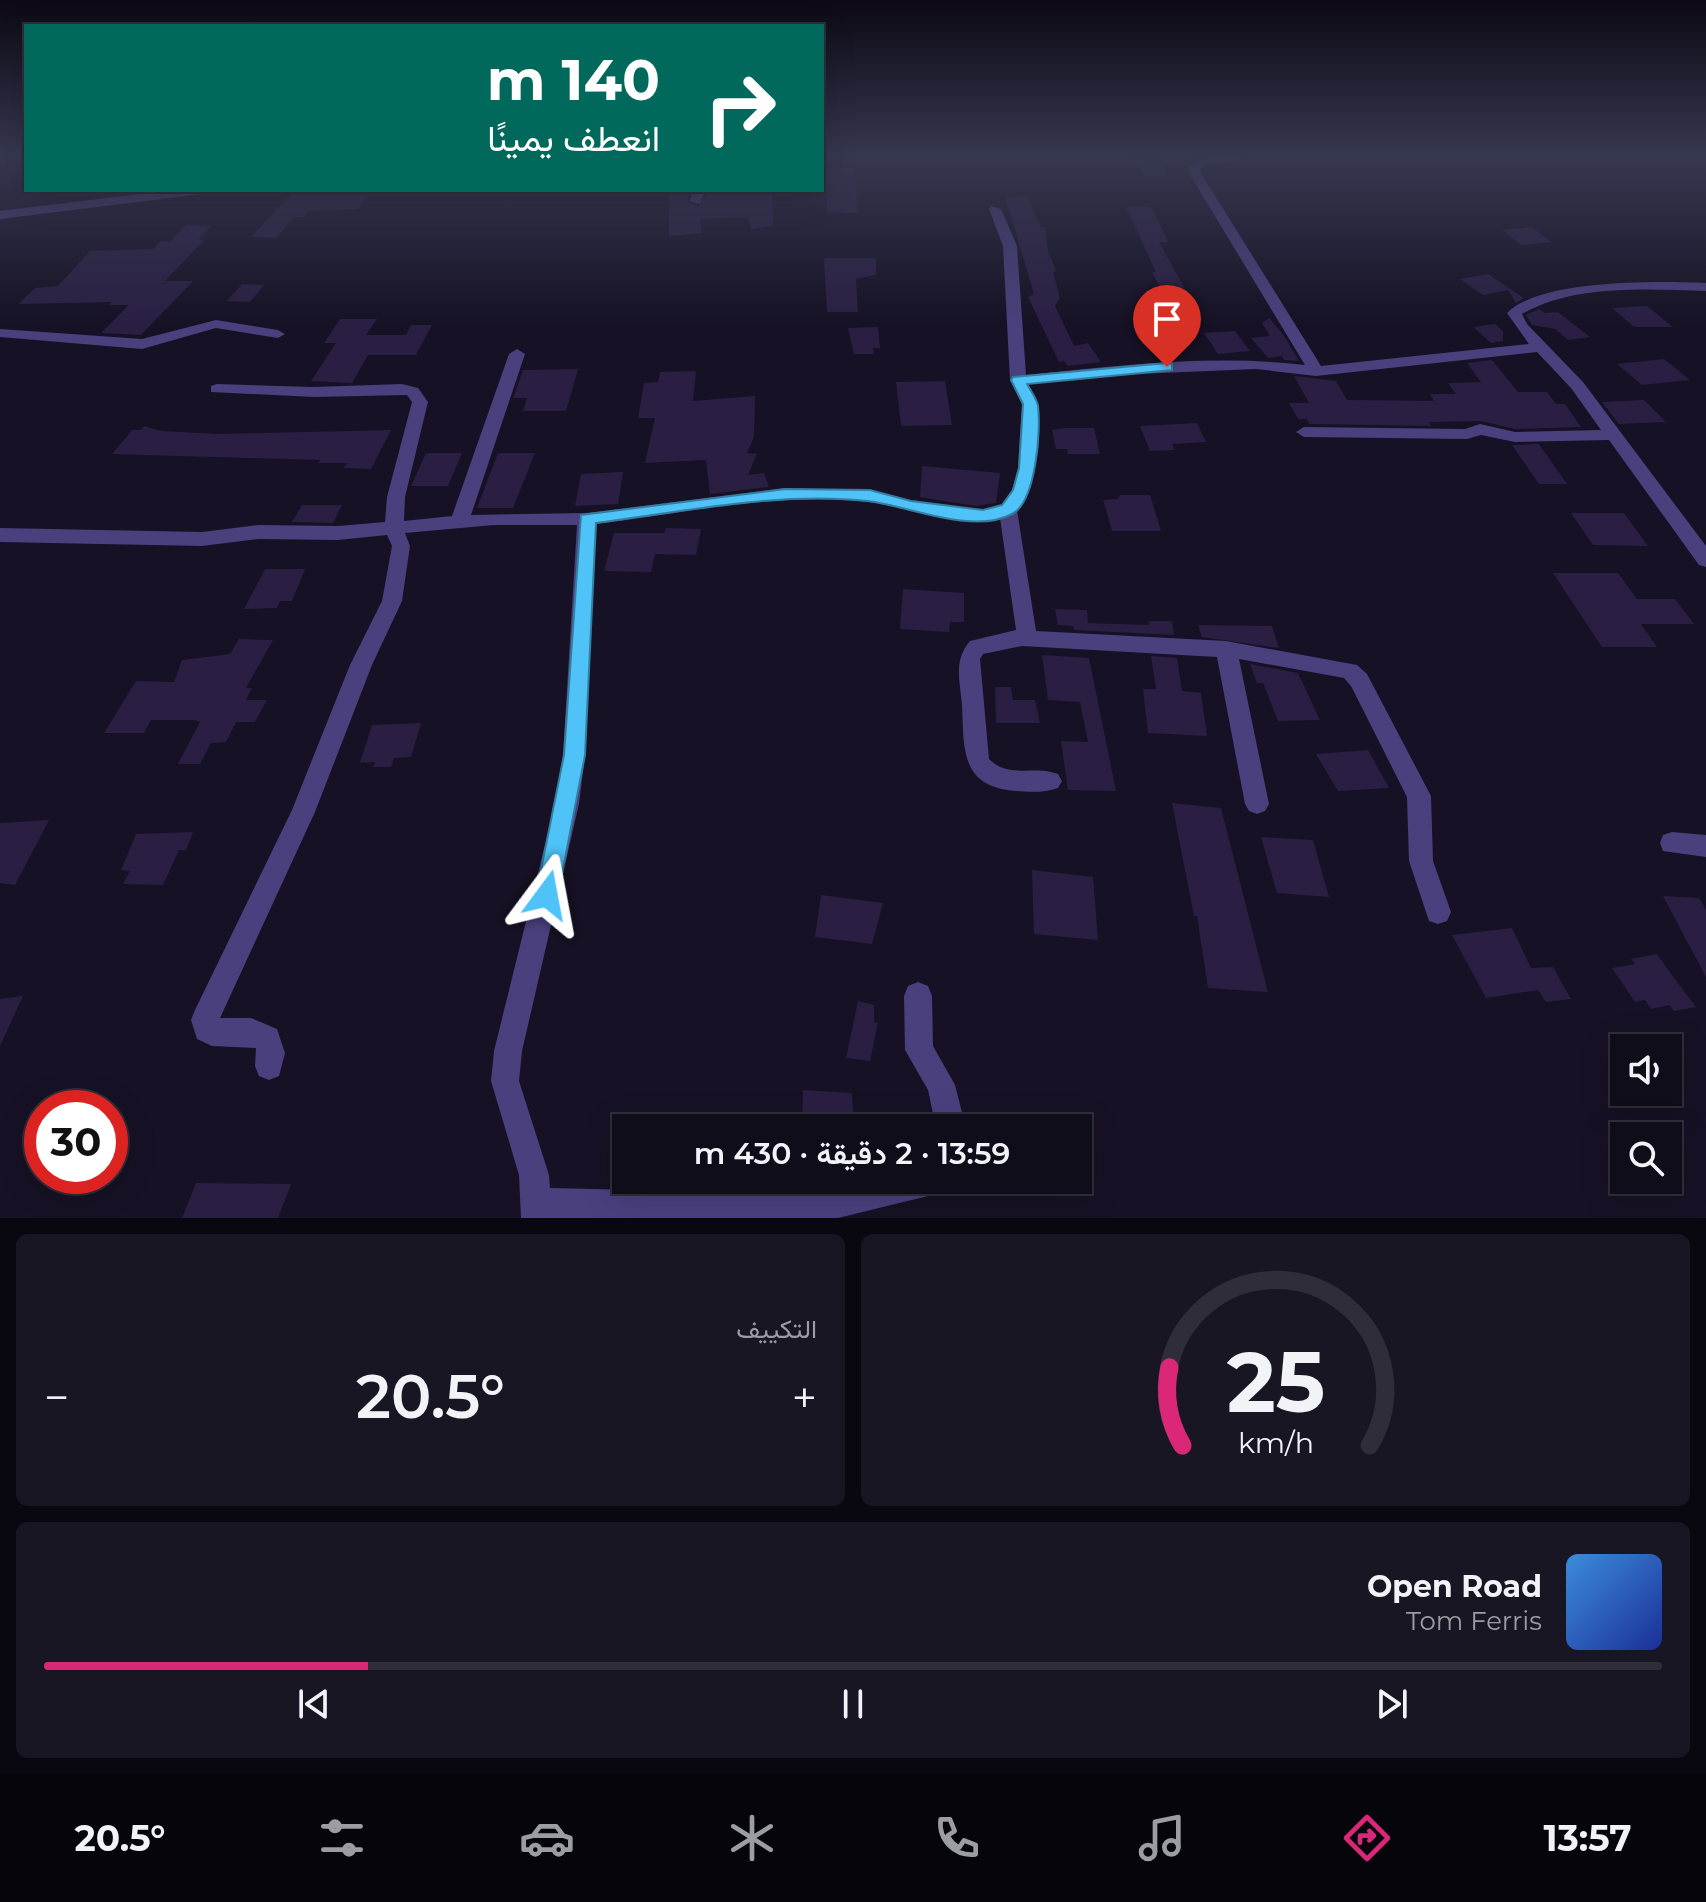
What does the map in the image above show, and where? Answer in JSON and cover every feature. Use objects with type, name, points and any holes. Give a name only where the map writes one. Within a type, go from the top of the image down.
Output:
[{"type":"street","points":[[0,535],[202,539],[259,532],[338,533],[459,522],[587,519],[785,494],[870,496],[911,506],[983,516],[1008,510],[1021,491],[1027,468],[1030,404],[1018,380],[1010,246],[997,213]]},
{"type":"street","points":[[1219,213],[1316,371]]},
{"type":"street","points":[[1706,287],[1653,285],[1525,303],[1514,313],[1521,326],[1577,385],[1706,560]]},
{"type":"street","points":[[0,333],[142,344],[216,324],[278,334]]},
{"type":"street","points":[[1018,380],[1137,369],[1256,364],[1316,371],[1542,347]]},
{"type":"street","points":[[459,522],[517,354]]},
{"type":"street","points":[[217,389],[412,391],[420,402],[396,497],[394,528],[401,546],[392,601],[361,665],[303,812],[205,1020],[207,1029],[212,1032],[251,1032],[267,1039],[271,1053],[269,1066]]},
{"type":"street","points":[[1304,432],[1467,434],[1480,429],[1515,437],[1614,435]]},
{"type":"street","points":[[1008,510],[1026,618],[1022,638]]},
{"type":"street","points":[[587,519],[572,767],[553,869],[508,1051],[505,1081],[534,1175],[537,1211],[807,1210],[874,1194]]},
{"type":"street","points":[[1050,781],[999,779],[984,770],[976,756],[969,657],[977,647],[1022,638],[1226,649],[1337,666],[1355,675],[1416,788],[1421,808],[1421,861],[1438,912]]},
{"type":"street","points":[[1226,649],[1257,804]]},
{"type":"street","points":[[1672,843],[1706,846]]},
{"type":"street","points":[[918,996],[919,1050],[941,1085],[948,1114]]},
{"type":"building","points":[[274,213],[307,213],[303,217],[294,217],[276,238],[251,237]]},
{"type":"building","points":[[669,213],[773,213],[773,226],[751,229],[748,217],[700,219],[702,233],[669,236]]},
{"type":"building","points":[[1010,213],[1034,213],[1040,226],[1045,228],[1060,298],[1055,306],[1074,346],[1088,343],[1101,362],[1068,366],[1064,361],[1059,362],[1028,297],[1034,294]]},
{"type":"building","points":[[1129,213],[1154,213],[1168,242],[1159,242],[1199,314],[1175,315],[1152,272],[1156,272]]},
{"type":"building","points":[[186,225],[212,226],[199,239],[204,240],[165,281],[193,281],[141,335],[101,333],[129,305],[109,305],[111,302],[18,304],[35,288],[58,286],[90,251],[153,249],[161,241],[170,242]]},
{"type":"building","points":[[1532,227],[1551,242],[1521,245],[1502,230]]},
{"type":"building","points":[[824,258],[876,258],[876,275],[856,279],[858,312],[827,312]]},
{"type":"building","points":[[1488,274],[1524,298],[1516,303],[1508,290],[1483,295],[1460,279]]},
{"type":"building","points":[[242,284],[264,285],[250,302],[227,301]]},
{"type":"building","points":[[1647,306],[1673,327],[1634,327],[1612,308]]},
{"type":"building","points":[[1539,309],[1545,313],[1558,312],[1590,337],[1568,340],[1555,329],[1532,325],[1526,315]]},
{"type":"building","points":[[1269,318],[1299,361],[1284,360],[1282,356],[1268,358],[1251,338],[1270,336],[1262,323]]},
{"type":"building","points":[[340,319],[377,319],[366,335],[406,335],[411,325],[432,325],[416,355],[368,355],[352,383],[311,381],[336,343],[324,343]]},
{"type":"building","points":[[1495,324],[1503,331],[1503,341],[1491,343],[1473,327]]},
{"type":"building","points":[[878,327],[880,348],[873,348],[874,354],[854,354],[848,328]]},
{"type":"building","points":[[1235,331],[1250,351],[1218,354],[1204,333]]},
{"type":"building","points":[[1664,359],[1690,380],[1642,385],[1617,364]]},
{"type":"building","points":[[1492,360],[1518,392],[1547,392],[1556,404],[1565,404],[1581,427],[1515,429],[1481,421],[1429,422],[1431,426],[1309,424],[1307,419],[1298,419],[1289,403],[1309,403],[1294,376],[1336,381],[1347,400],[1434,401],[1430,394],[1456,394],[1448,383],[1481,382],[1467,363]]},
{"type":"building","points":[[578,369],[566,411],[523,411],[527,398],[513,398],[523,370]]},
{"type":"building","points":[[696,371],[693,401],[755,396],[754,437],[747,453],[757,454],[748,475],[764,473],[769,487],[710,494],[706,460],[645,463],[655,418],[638,418],[644,383],[658,382],[660,372]]},
{"type":"building","points":[[945,381],[952,425],[901,426],[896,382]]},
{"type":"building","points":[[1644,400],[1666,422],[1619,424],[1602,402]]},
{"type":"building","points":[[1197,423],[1206,442],[1172,444],[1174,450],[1150,451],[1140,426]]},
{"type":"building","points":[[144,426],[161,431],[218,434],[391,430],[371,469],[343,468],[347,463],[318,463],[320,460],[112,454],[132,430],[141,430]]},
{"type":"building","points":[[1094,428],[1100,454],[1068,454],[1067,449],[1056,449],[1052,430]]},
{"type":"building","points":[[1539,444],[1567,484],[1539,484],[1512,445]]},
{"type":"building","points":[[426,453],[462,453],[448,486],[411,486]]},
{"type":"building","points":[[498,453],[535,453],[513,508],[477,508]]},
{"type":"building","points":[[922,466],[1000,473],[996,503],[975,506],[920,497]]},
{"type":"building","points":[[623,472],[618,504],[575,506],[581,474]]},
{"type":"building","points":[[1120,495],[1150,495],[1161,531],[1112,531],[1103,500],[1118,499]]},
{"type":"building","points":[[302,505],[342,505],[333,523],[292,522]]},
{"type":"building","points":[[1571,513],[1624,513],[1648,546],[1593,545]]},
{"type":"building","points":[[666,528],[701,529],[696,555],[655,554],[651,572],[604,571],[614,533],[664,533]]},
{"type":"building","points":[[265,569],[305,569],[292,601],[280,601],[277,608],[244,609]]},
{"type":"building","points":[[1553,573],[1618,573],[1637,599],[1675,599],[1694,624],[1641,624],[1657,647],[1602,647]]},
{"type":"building","points":[[903,589],[964,593],[964,622],[950,622],[949,632],[900,629]]},
{"type":"building","points":[[1055,609],[1087,610],[1088,623],[1149,625],[1148,621],[1172,621],[1174,635],[1074,630],[1073,626],[1058,625]]},
{"type":"building","points":[[1198,625],[1272,626],[1279,648],[1202,637]]},
{"type":"building","points":[[239,639],[273,640],[246,688],[252,688],[246,700],[267,700],[255,722],[236,722],[226,742],[211,743],[200,764],[178,764],[200,722],[194,720],[151,720],[144,733],[104,733],[136,681],[174,682],[182,660],[230,654]]},
{"type":"building","points":[[1042,655],[1089,658],[1116,791],[1068,790],[1061,741],[1088,742],[1080,702],[1048,700]]},
{"type":"building","points":[[1151,656],[1177,658],[1182,691],[1201,693],[1207,736],[1148,733],[1143,689],[1156,689]]},
{"type":"building","points":[[1250,664],[1298,673],[1320,720],[1278,721],[1263,683],[1257,683]]},
{"type":"building","points":[[995,687],[1011,687],[1013,700],[1035,700],[1040,723],[996,723]]},
{"type":"building","points":[[421,723],[411,757],[394,758],[391,767],[373,767],[375,762],[360,763],[372,725]]},
{"type":"building","points":[[1368,750],[1389,788],[1338,791],[1316,754]]},
{"type":"building","points":[[1172,803],[1221,808],[1268,992],[1208,988],[1197,916],[1194,916]]},
{"type":"building","points":[[49,820],[15,885],[0,883],[0,823]]},
{"type":"building","points":[[193,832],[186,850],[179,850],[163,885],[123,884],[130,871],[121,870],[136,834]]},
{"type":"building","points":[[1261,837],[1313,840],[1329,897],[1277,893]]},
{"type":"building","points":[[1032,870],[1093,877],[1098,940],[1034,934]]},
{"type":"building","points":[[821,895],[883,903],[872,944],[815,937]]},
{"type":"building","points":[[1663,896],[1699,898],[1706,910],[1706,977]]},
{"type":"building","points":[[1512,928],[1531,968],[1553,967],[1571,999],[1546,1002],[1538,990],[1486,998],[1452,935]]},
{"type":"building","points":[[1657,954],[1696,1007],[1674,1011],[1669,1005],[1651,1009],[1645,1000],[1635,1002],[1612,968],[1635,964],[1631,959]]},
{"type":"building","points":[[23,996],[0,1046],[0,999]]},
{"type":"building","points":[[858,1001],[874,1005],[874,1023],[878,1022],[870,1061],[846,1058]]},
{"type":"building","points":[[803,1090],[852,1093],[853,1114],[802,1114]]},
{"type":"building","points":[[196,1183],[291,1184],[278,1218],[182,1218]]},
{"type":"route","points":[[547,895],[567,804],[574,755],[587,564],[587,519],[785,494],[870,496],[911,506],[983,516],[1008,510],[1021,491],[1027,468],[1030,404],[1018,380],[1167,367]]}]
